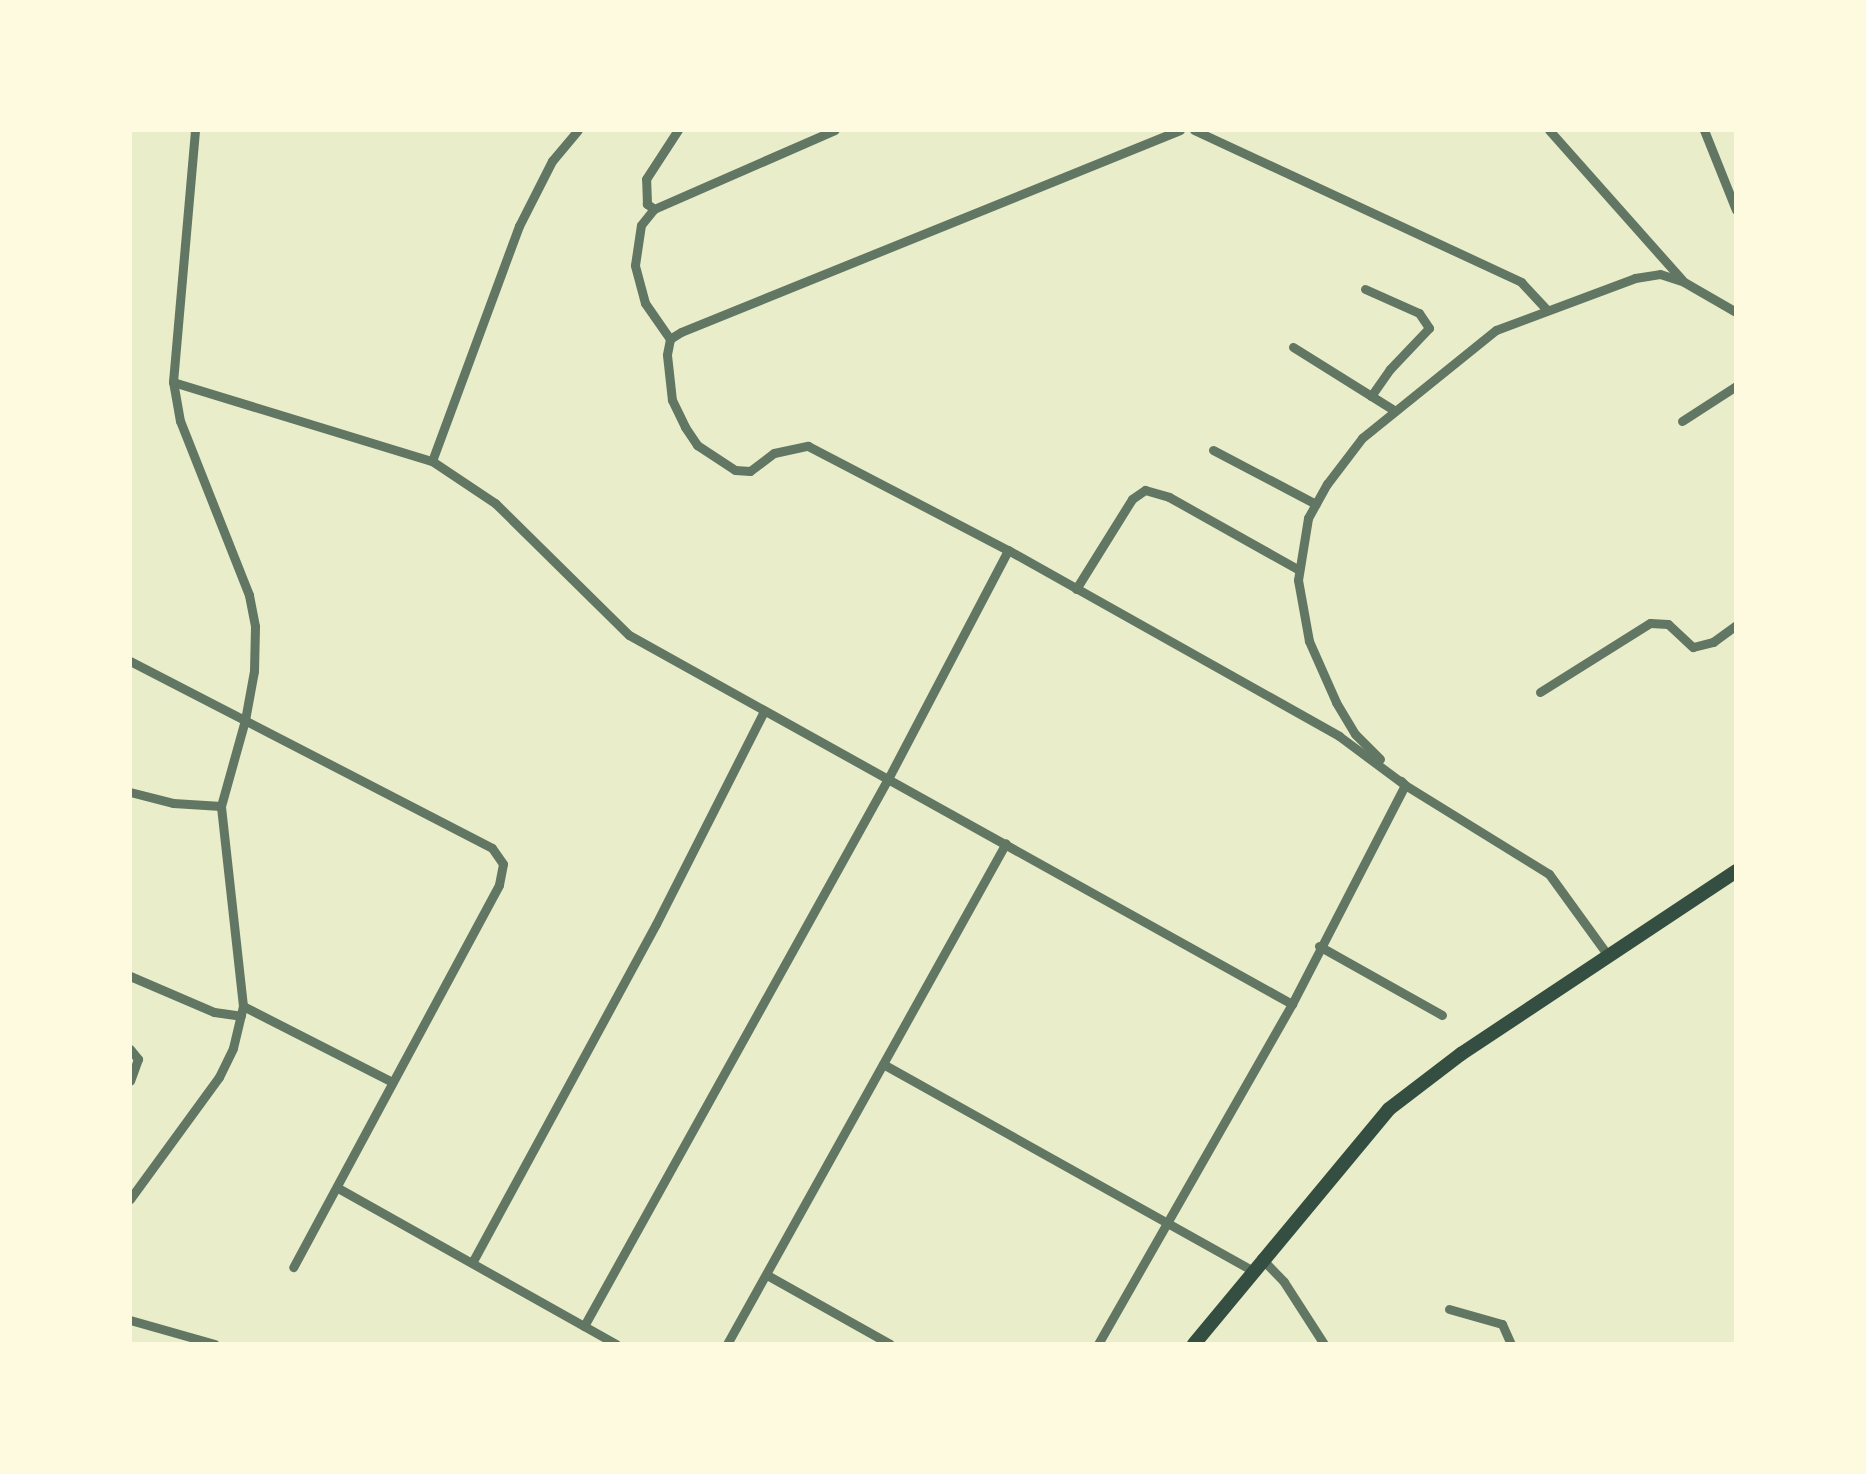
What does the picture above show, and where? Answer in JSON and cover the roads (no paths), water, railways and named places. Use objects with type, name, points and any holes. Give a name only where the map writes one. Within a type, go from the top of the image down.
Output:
[{"type":"main road","points":[[1194,1344],[1256,1264],[1389,1109],[1607,954],[1736,871]]},
{"type":"street","points":[[130,1199],[219,1077],[233,1048],[242,1011],[221,806],[246,720],[256,626],[249,594],[180,421],[173,382],[195,130]]},
{"type":"street","points":[[432,461],[519,226],[552,161],[578,130]]},
{"type":"street","points":[[654,209],[647,204],[646,179],[678,130]]},
{"type":"street","points":[[835,130],[654,209],[640,226],[635,265],[645,303],[670,340],[672,400],[697,445],[718,461],[750,471],[774,453],[808,446],[1076,588],[1339,736],[1404,785],[1549,874],[1607,954]]},
{"type":"street","points":[[1194,130],[1522,282],[1546,308]]},
{"type":"street","points":[[1550,130],[1684,282]]},
{"type":"street","points":[[1704,130],[1736,210]]},
{"type":"street","points":[[670,340],[1177,133]]},
{"type":"street","points":[[1404,785],[1355,734],[1336,702],[1310,642],[1299,570],[1308,518],[1362,438],[1496,330],[1546,308],[1635,278],[1660,274],[1684,282],[1736,312]]},
{"type":"street","points":[[1365,289],[1419,312],[1429,328],[1390,369],[1371,396]]},
{"type":"street","points":[[1292,346],[1394,410]]},
{"type":"street","points":[[173,382],[432,461],[495,503],[628,636],[1292,1004]]},
{"type":"street","points":[[1682,421],[1736,386]]},
{"type":"street","points":[[1213,450],[1316,504]]},
{"type":"street","points":[[1076,588],[1132,498],[1144,490],[1169,497],[1299,570]]},
{"type":"street","points":[[584,1326],[889,778],[1008,550]]},
{"type":"street","points":[[1540,692],[1650,623],[1668,624],[1693,647],[1713,642],[1736,625]]},
{"type":"street","points":[[130,661],[492,848],[503,864],[500,885],[293,1266]]},
{"type":"street","points":[[473,1262],[656,924],[764,710]]},
{"type":"street","points":[[1098,1344],[1292,1004],[1404,785]]},
{"type":"street","points":[[130,792],[173,804],[221,806]]},
{"type":"street","points":[[726,1344],[1006,843]]},
{"type":"street","points":[[1319,946],[1442,1015]]},
{"type":"street","points":[[130,976],[214,1012],[242,1011],[392,1082]]},
{"type":"street","points":[[130,1050],[138,1059],[130,1081]]},
{"type":"street","points":[[883,1064],[1170,1223],[1256,1264],[1284,1282],[1324,1344]]},
{"type":"street","points":[[338,1188],[616,1344]]},
{"type":"street","points":[[767,1275],[890,1344]]},
{"type":"street","points":[[1449,1309],[1502,1324],[1511,1344]]},
{"type":"street","points":[[130,1320],[215,1344]]}]
